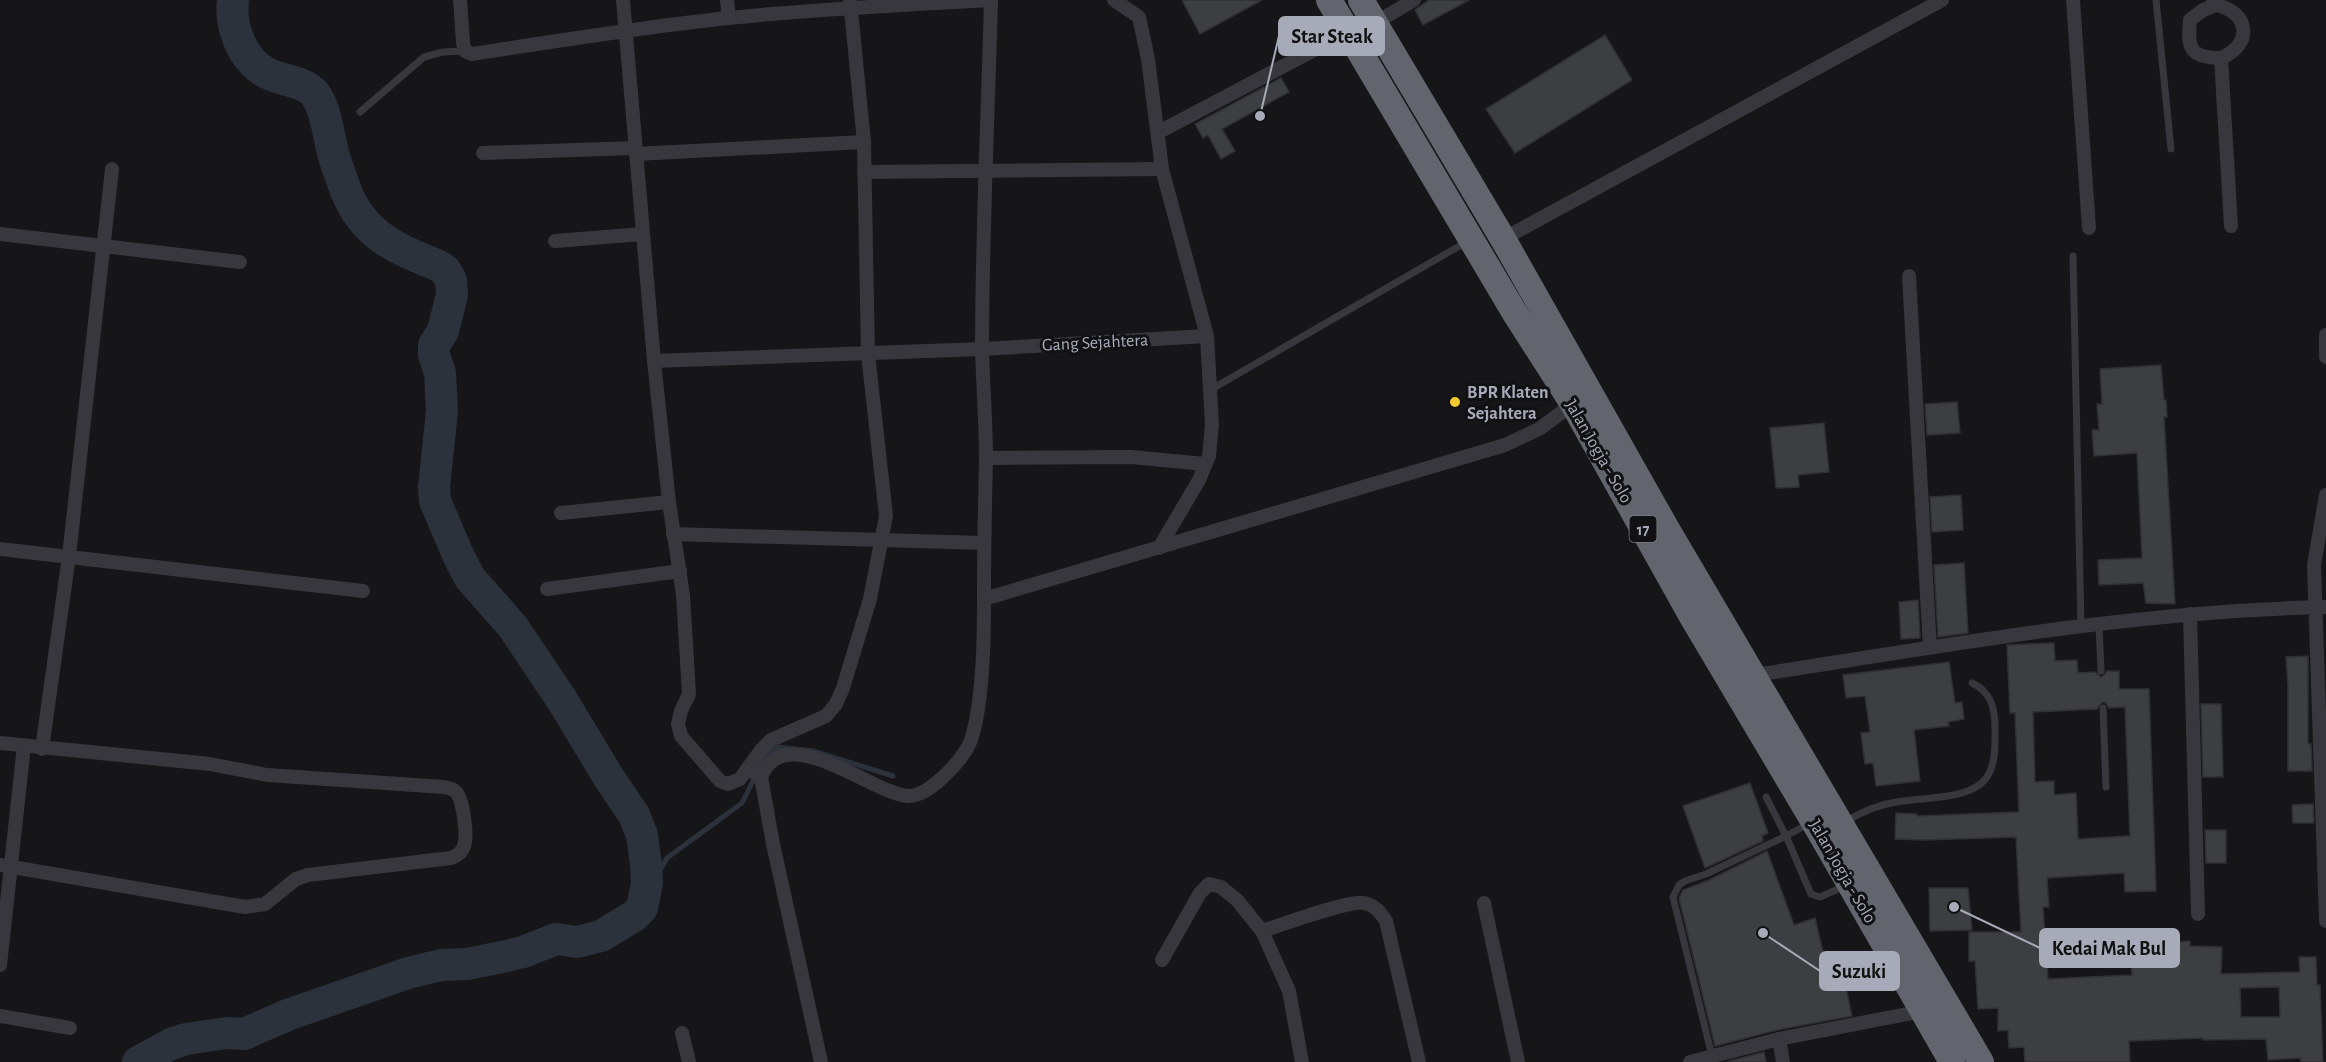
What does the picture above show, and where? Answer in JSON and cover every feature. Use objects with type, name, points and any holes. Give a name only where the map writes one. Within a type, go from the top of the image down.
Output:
[{"type":"highway","name":"Jalan Jogja - Solo","points":[[1329,0],[1516,315],[1573,404],[1692,615],[1825,826],[1981,1062]]},
{"type":"highway","name":"Jalan Jogja - Solo","points":[[1361,0],[1503,239],[1668,531],[1755,675],[1850,884],[1952,1062]]},
{"type":"street","points":[[460,0],[463,43],[465,51],[472,54],[625,31],[850,4],[992,0],[982,349],[986,458],[984,668],[969,746],[953,767],[928,790],[909,796],[899,794],[846,770],[813,758],[794,755],[776,757],[764,770],[728,784],[720,781],[681,736],[678,724],[689,693],[680,571],[669,502],[654,361],[635,151],[625,31],[623,0]]},
{"type":"street","points":[[727,0],[729,18]]},
{"type":"street","points":[[1114,0],[1139,17],[1148,58],[1162,168],[1207,336],[1212,425],[1209,456],[1199,480],[1160,548]]},
{"type":"street","points":[[1375,23],[1414,0]]},
{"type":"street","points":[[1503,239],[1942,0]]},
{"type":"street","points":[[2073,0],[2089,228]]},
{"type":"street","points":[[2215,3],[2229,8],[2239,17],[2244,29],[2241,43],[2233,53],[2221,58],[2207,58],[2195,53],[2188,40],[2190,20],[2215,3]]},
{"type":"street","points":[[821,1062],[755,773],[771,740],[826,716],[836,704],[870,599],[886,516],[868,354],[864,142],[850,4]]},
{"type":"street","points":[[1159,132],[1348,32]]},
{"type":"street","points":[[2221,58],[2231,226]]},
{"type":"street","points":[[483,153],[635,151],[864,142]]},
{"type":"street","points":[[864,172],[1162,168]]},
{"type":"street","points":[[42,749],[69,556],[112,169]]},
{"type":"street","points":[[0,234],[240,262]]},
{"type":"street","points":[[555,241],[643,234]]},
{"type":"street","points":[[1909,276],[1930,648]]},
{"type":"street","points":[[2326,335],[2326,357]]},
{"type":"street","name":"Gang Sejahtera","points":[[654,361],[982,349],[1207,336]]},
{"type":"street","points":[[984,599],[1505,445],[1539,429],[1573,404]]},
{"type":"street","points":[[986,458],[1131,457],[1205,464]]},
{"type":"street","points":[[2326,495],[2314,565],[2320,607],[2326,921]]},
{"type":"street","points":[[561,513],[669,502]]},
{"type":"street","points":[[673,534],[984,543]]},
{"type":"street","points":[[0,549],[363,591]]},
{"type":"street","points":[[547,589],[680,571]]},
{"type":"street","points":[[1755,675],[2081,626],[2190,614],[2320,607]]},
{"type":"street","points":[[2190,614],[2198,914]]},
{"type":"street","points":[[0,744],[210,764],[267,775],[444,787],[458,794],[466,835],[465,845],[458,855],[451,858],[308,875],[296,879],[265,904],[245,907],[6,866]]},
{"type":"street","points":[[0,965],[6,866],[24,746]]},
{"type":"street","points":[[1162,960],[1200,893],[1209,884],[1221,887],[1237,900],[1262,931],[1289,991],[1302,1062]]},
{"type":"street","points":[[1262,931],[1333,909],[1363,903],[1377,909],[1386,921],[1419,1062]]},
{"type":"street","points":[[1484,903],[1518,1062]]},
{"type":"street","points":[[1690,1062],[1713,1058],[1779,1039],[1923,1011]]},
{"type":"street","points":[[0,1016],[70,1028]]},
{"type":"street","points":[[682,1033],[689,1062]]},
{"type":"street","points":[[1779,1039],[1784,1062]]},
{"type":"lane","points":[[2157,0],[2171,149]]},
{"type":"lane","points":[[360,112],[424,57],[443,52],[465,51]]},
{"type":"lane","points":[[1210,390],[1471,240]]},
{"type":"lane","points":[[2073,256],[2081,626]]},
{"type":"lane","points":[[2099,624],[2101,671]]},
{"type":"lane","points":[[1713,1058],[1673,897],[1679,885],[1786,836],[1825,826],[1867,809],[1895,802],[1949,796],[1973,788],[1986,778],[1995,754],[1995,720],[1990,697],[1972,682]]},
{"type":"lane","points":[[2103,708],[2106,787]]},
{"type":"lane","points":[[1766,797],[1814,896],[1820,897],[1850,884]]},
{"type":"building","points":[[1182,0],[1262,0],[1200,34]]},
{"type":"building","points":[[1429,0],[1469,0],[1423,25],[1415,10]]},
{"type":"building","points":[[1605,35],[1632,80],[1515,153],[1486,109]]},
{"type":"building","points":[[1281,78],[1289,92],[1222,129],[1235,151],[1221,159],[1208,135],[1203,138],[1195,124]]},
{"type":"building","points":[[2161,365],[2167,417],[2164,417],[2175,604],[2146,603],[2143,583],[2099,585],[2098,560],[2142,558],[2137,453],[2094,456],[2092,430],[2099,430],[2097,404],[2102,404],[2100,369]]},
{"type":"building","points":[[1957,402],[1960,433],[1927,435],[1925,404]]},
{"type":"building","points":[[1824,423],[1829,472],[1798,475],[1799,487],[1776,488],[1770,428]]},
{"type":"building","points":[[1961,495],[1963,530],[1932,532],[1930,497]]},
{"type":"building","points":[[1964,563],[1968,633],[1938,637],[1934,565]]},
{"type":"building","points":[[1918,600],[1920,638],[1901,639],[1899,602]]},
{"type":"building","points":[[2054,643],[2055,661],[2077,660],[2078,673],[2095,672],[2101,677],[2107,671],[2119,671],[2119,689],[2149,689],[2156,891],[2125,892],[2124,873],[2047,878],[2049,907],[2043,907],[2048,979],[2132,975],[2130,946],[2190,941],[2190,946],[2222,947],[2221,974],[2300,972],[2299,957],[2316,957],[2317,985],[2320,985],[2323,1062],[2301,1062],[2300,1058],[2268,1060],[2266,1039],[2203,1040],[2203,1038],[2129,1041],[2130,1062],[2025,1062],[2024,1047],[2009,1048],[2008,1030],[1998,1031],[1998,1008],[1978,1009],[1975,961],[1969,961],[1969,932],[2021,932],[2016,837],[1895,839],[1896,813],[1917,814],[1917,816],[2019,812],[2015,713],[2010,713],[2007,645]],"holes":[[[2102,702],[2106,703],[2109,708],[2125,707],[2130,836],[2078,839],[2076,793],[2054,795],[2054,781],[2035,782],[2033,712],[2097,709]],[[2279,987],[2280,1017],[2241,1017],[2240,988]]]},
{"type":"building","points":[[2308,656],[2308,744],[2311,744],[2312,771],[2288,771],[2286,657]]},
{"type":"building","points":[[1949,662],[1955,703],[1962,702],[1964,719],[1948,722],[1949,726],[1914,730],[1920,781],[1876,786],[1873,763],[1865,764],[1861,733],[1870,732],[1865,696],[1846,698],[1843,675]]},
{"type":"building","points":[[2201,704],[2221,704],[2223,777],[2203,777]]},
{"type":"building","points":[[1750,783],[1768,833],[1762,836],[1763,841],[1705,868],[1683,806]]},
{"type":"building","points":[[2313,804],[2314,823],[2293,823],[2292,805]]},
{"type":"building","points":[[2205,830],[2226,830],[2226,863],[2206,863]]},
{"type":"building","points":[[1767,851],[1794,925],[1815,918],[1826,965],[1840,961],[1852,1016],[1777,1030],[1715,1046],[1679,898],[1683,890],[1709,880]]},
{"type":"building","points":[[1929,888],[1968,888],[1972,930],[1930,931]]},
{"type":"building","points":[[1764,1052],[1766,1062],[1726,1062]]},
{"type":"waterway","points":[[138,1062],[171,1044],[186,1039],[227,1033],[244,1034],[290,1014],[408,973],[441,965],[467,964],[502,957],[523,952],[556,939],[577,942],[601,936],[634,916],[642,908],[647,883],[642,835],[634,815],[513,627],[470,578],[435,501],[434,487],[442,411],[440,373],[434,355],[434,345],[443,331],[452,295],[451,280],[445,270],[396,247],[372,230],[362,219],[346,191],[335,160],[325,116],[315,94],[305,86],[265,72],[249,58],[235,31],[233,0]]},
{"type":"waterway","points":[[645,897],[667,858],[742,803],[764,759],[778,747],[813,751],[893,776]]},
{"type":"place","name":"Star Steak","points":[[1260,116]]},
{"type":"place","name":"BPR Klaten Sejahtera","points":[[1455,402]]},
{"type":"place","name":"Kedai Mak Bul","points":[[1954,907]]},
{"type":"place","name":"Suzuki","points":[[1763,933]]}]
